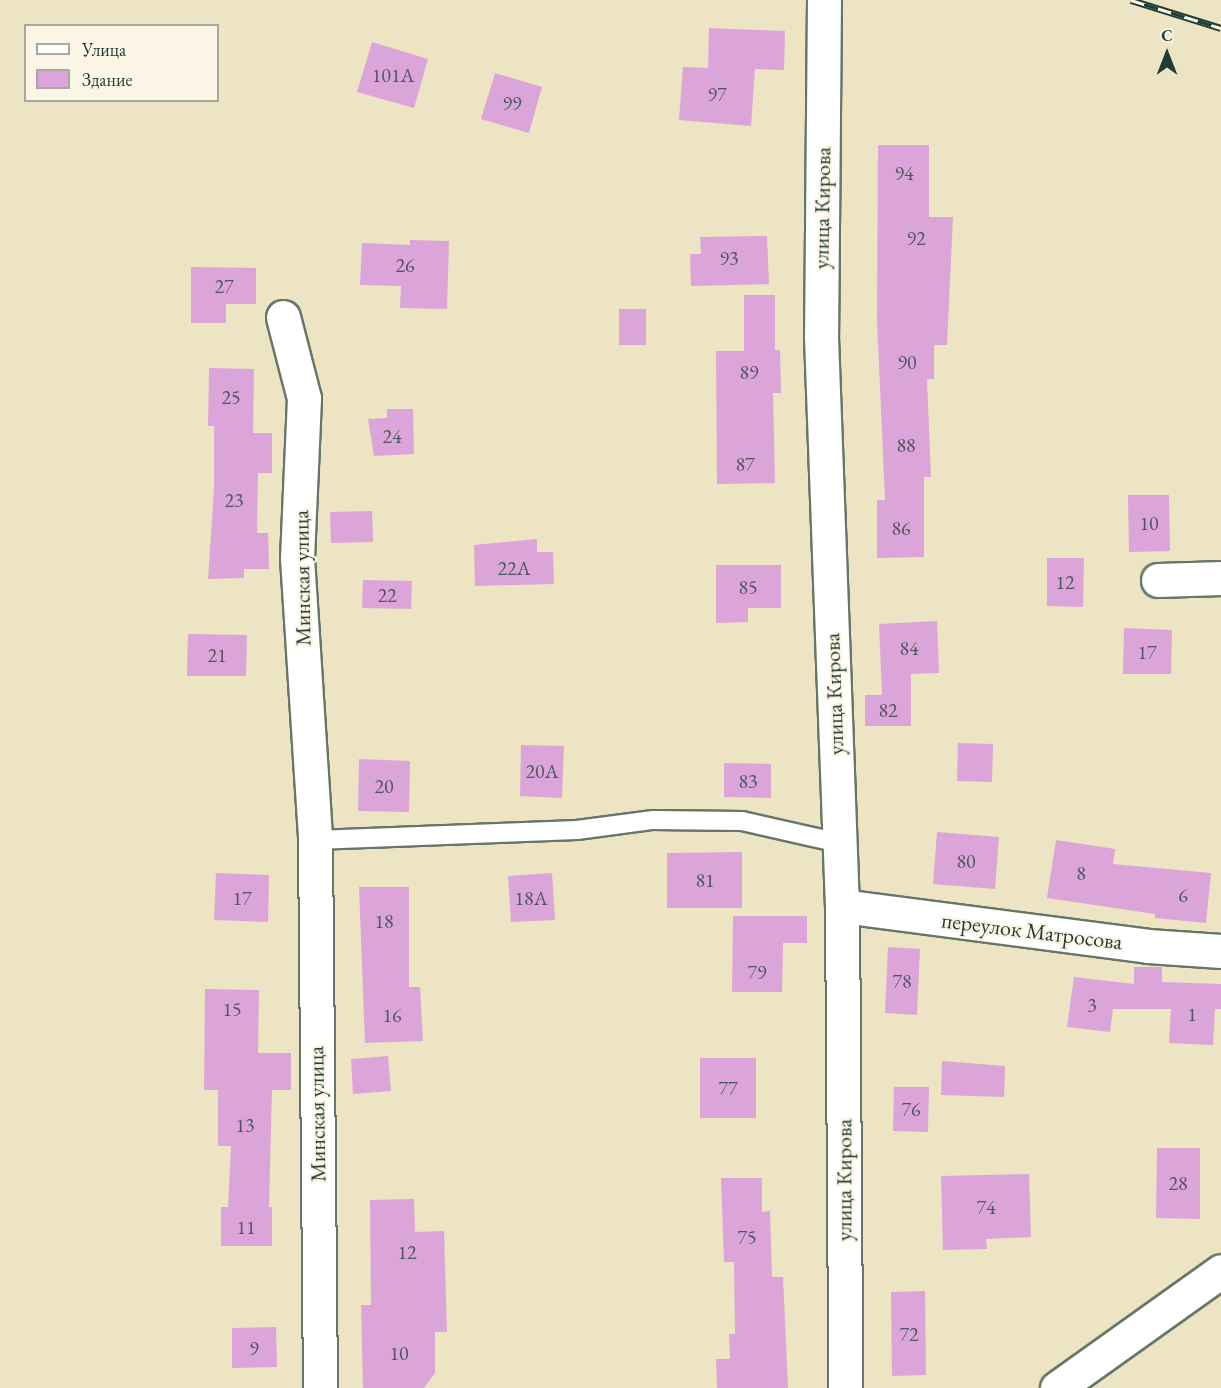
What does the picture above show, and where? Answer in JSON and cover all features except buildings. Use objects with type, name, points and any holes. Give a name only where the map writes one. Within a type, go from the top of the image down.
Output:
[{"type":"street","name":"улица Кирова","points":[[824,0],[820,338],[842,906],[845,1388]]},
{"type":"street","name":"Минская улица","points":[[283,317],[304,398],[297,558],[315,840],[320,1388]]},
{"type":"street","points":[[1158,580],[1221,578]]},
{"type":"street","name":"переулок Матросова","points":[[842,906],[1148,946],[1221,951]]},
{"type":"street","points":[[1057,1388],[1221,1270]]},
{"type":"lane","points":[[315,840],[577,830],[653,820],[742,821],[840,843]]},
{"type":"railway","points":[[1131,0],[1221,28]]}]
